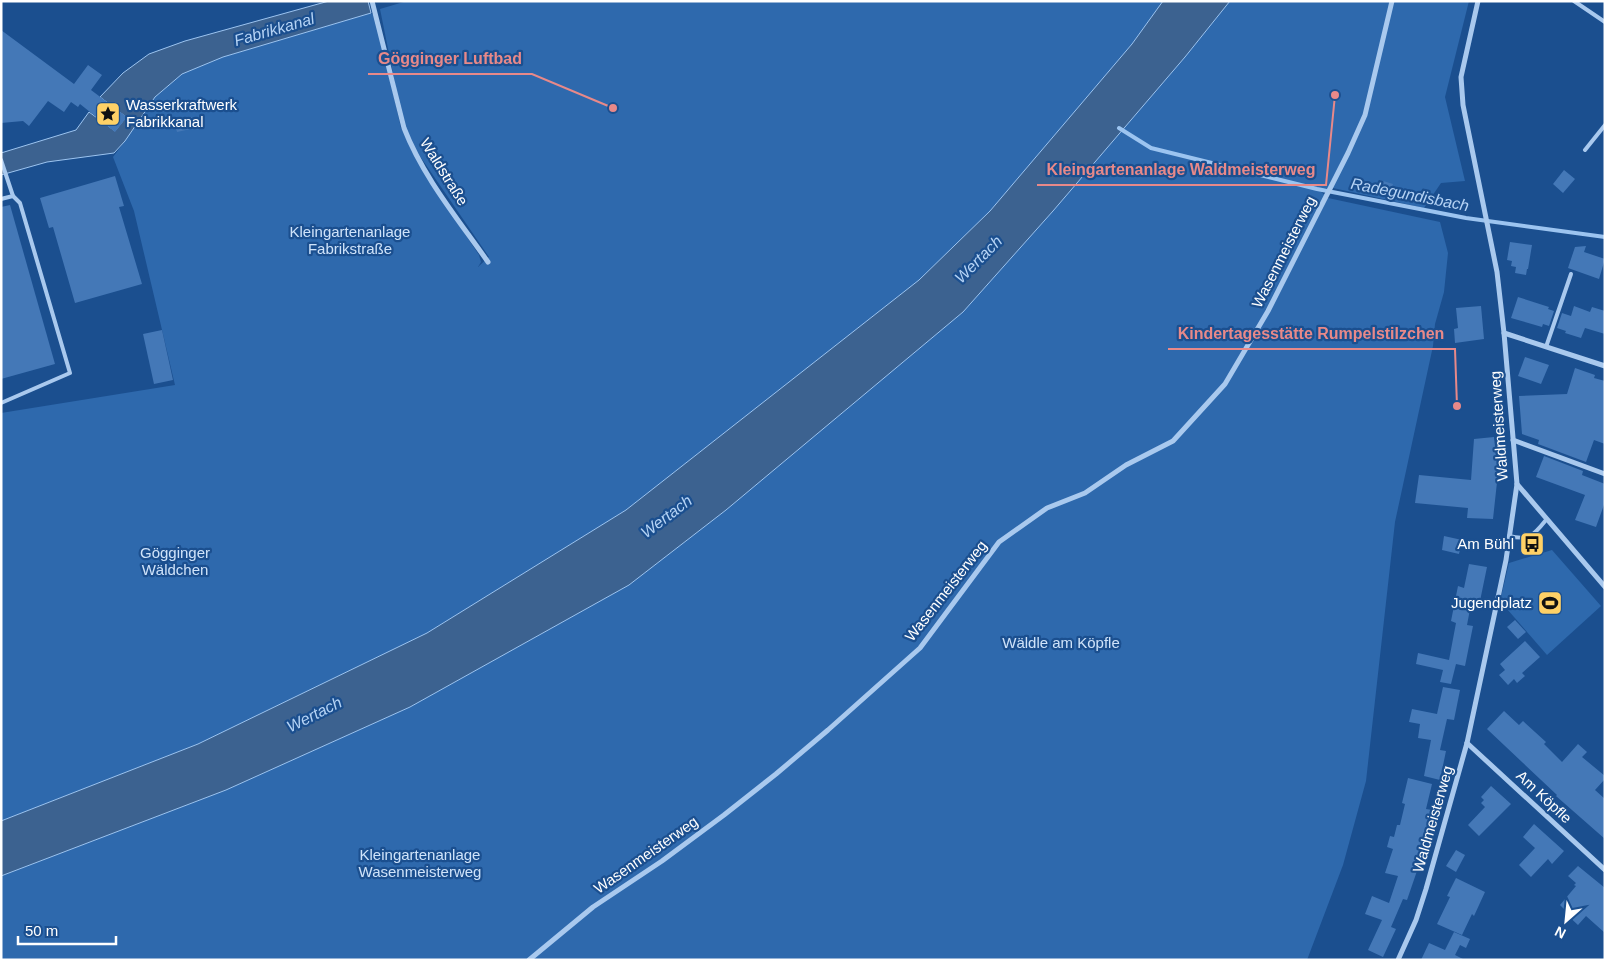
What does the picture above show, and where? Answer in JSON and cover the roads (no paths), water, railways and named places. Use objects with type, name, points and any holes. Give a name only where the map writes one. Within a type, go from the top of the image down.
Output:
[{"type":"street","name":"Waldstraße","points":[[372,1],[404,128],[412,147],[429,176],[488,262]]},
{"type":"street","name":"Wasenmeisterweg","points":[[529,960],[593,907],[662,861],[724,815],[828,730],[920,648],[999,542],[1047,508],[1085,493],[1126,465],[1173,441],[1225,384],[1268,311],[1333,186],[1365,114],[1392,1]]},
{"type":"street","name":"Waldmeisterweg","points":[[1398,960],[1416,920],[1426,889],[1467,743],[1506,560],[1516,484],[1504,333],[1497,272],[1463,105],[1461,77],[1478,1]]},
{"type":"street","points":[[1504,333],[1605,366]]},
{"type":"street","points":[[1513,440],[1605,474]]},
{"type":"street","points":[[1516,484],[1605,587]]},
{"type":"street","name":"Am Köpfle","points":[[1467,743],[1605,870]]},
{"type":"lane","points":[[1574,1],[1605,22]]},
{"type":"lane","points":[[1585,150],[1605,125]]},
{"type":"lane","points":[[1,160],[13,196],[20,203],[70,373],[1,403]]},
{"type":"lane","points":[[1,199],[13,196]]},
{"type":"lane","points":[[1546,347],[1570,274]]},
{"type":"lane","points":[[1509,536],[1521,539],[1534,535],[1546,520]]},
{"type":"water","name":"Fabrikkanal","points":[[329,1],[368,1],[371,13],[223,57],[182,74],[155,97],[125,141],[114,153],[47,162],[1,175],[1,153],[76,130],[89,112],[115,131],[126,117],[100,97],[123,73],[149,54],[185,41]]},
{"type":"water","name":"Wertach","points":[[1163,1],[1230,1],[1185,57],[1053,211],[963,312],[726,510],[629,585],[410,707],[226,790],[1,876],[1,821],[198,744],[427,633],[626,510],[919,280],[990,211],[1132,44]]},
{"type":"waterway","name":"Radegundisbach","points":[[1119,128],[1151,148],[1317,189],[1466,218],[1605,237]]},
{"type":"place","name":"Kleingartenanlage Waldmeisterweg","points":[[1335,95]]},
{"type":"place","name":"Gögginger Luftbad","points":[[613,108]]},
{"type":"place","name":"Wasserkraftwerk Fabrikkanal","points":[[108,114]]},
{"type":"place","name":"Kindertagesstätte Rumpelstilzchen","points":[[1457,406]]},
{"type":"place","name":"Am Bühl","points":[[1532,544]]},
{"type":"place","name":"Jugendplatz","points":[[1550,603]]},
{"type":"park label","name":"Kleingartenanlage Fabrikstraße","points":[[350,240]]},
{"type":"park label","name":"Gögginger Wäldchen","points":[[175,562]]},
{"type":"park label","name":"Wäldle am Köpfle","points":[[1061,643]]},
{"type":"park label","name":"Kleingartenanlage Wasenmeisterweg","points":[[420,864]]}]
